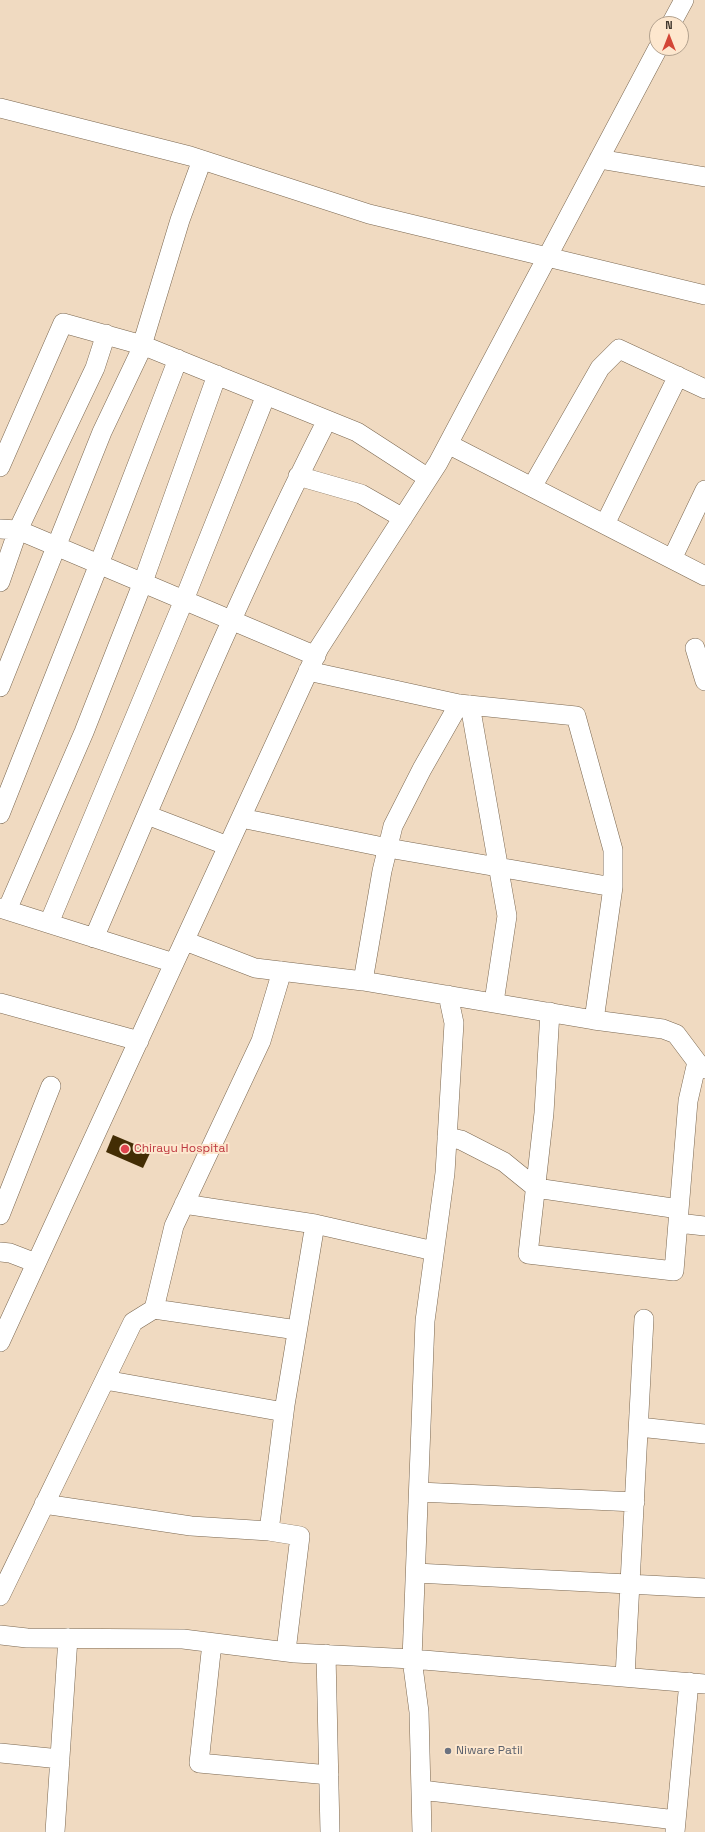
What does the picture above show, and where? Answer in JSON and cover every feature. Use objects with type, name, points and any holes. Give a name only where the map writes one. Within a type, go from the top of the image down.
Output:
[{"type":"street","points":[[675,16],[684,0]]},
{"type":"street","points":[[0,1342],[312,663],[448,444],[654,56]]},
{"type":"street","points":[[0,108],[202,160],[369,214],[547,258],[705,294]]},
{"type":"street","points":[[0,687],[102,432],[142,345],[180,220],[202,160]]},
{"type":"street","points":[[599,160],[705,177]]},
{"type":"street","points":[[0,467],[63,323],[142,345],[357,432],[428,478]]},
{"type":"street","points":[[0,582],[9,530],[96,368],[106,334]]},
{"type":"street","points":[[532,487],[600,368],[619,349],[705,389]]},
{"type":"street","points":[[0,814],[178,359]]},
{"type":"street","points":[[174,963],[3,909],[84,732],[143,582],[217,375]]},
{"type":"street","points":[[605,524],[678,376]]},
{"type":"street","points":[[49,923],[184,600],[266,395]]},
{"type":"street","points":[[94,938],[230,620],[298,476],[327,420]]},
{"type":"street","points":[[448,444],[705,576]]},
{"type":"street","points":[[298,476],[361,494],[403,518]]},
{"type":"street","points":[[672,559],[705,490]]},
{"type":"street","points":[[9,530],[57,546],[230,620],[312,663],[464,704],[576,716],[613,850],[613,887],[594,1020]]},
{"type":"street","points":[[694,648],[705,681]]},
{"type":"street","points":[[363,981],[393,826],[422,769],[464,704]]},
{"type":"street","points":[[464,704],[507,916],[494,1002]]},
{"type":"street","points":[[147,815],[228,846]]},
{"type":"street","points":[[241,818],[388,848],[613,887]]},
{"type":"street","points":[[185,941],[255,968],[363,981],[448,994],[494,1002],[550,1012],[594,1020],[663,1029],[676,1034],[701,1065],[688,1101],[674,1271],[528,1254],[544,1113],[550,1012]]},
{"type":"street","points":[[154,1309],[174,1226],[261,1041],[282,971]]},
{"type":"street","points":[[422,1832],[419,1712],[412,1659],[425,1321],[445,1174],[454,1023],[448,994]]},
{"type":"street","points":[[0,1003],[138,1041]]},
{"type":"street","points":[[0,1215],[51,1086]]},
{"type":"street","points":[[447,1137],[462,1140],[504,1162],[536,1188],[679,1216],[705,1226]]},
{"type":"street","points":[[184,1204],[315,1224],[434,1251]]},
{"type":"street","points":[[269,1531],[284,1412],[315,1224]]},
{"type":"street","points":[[0,1252],[10,1253],[36,1264]]},
{"type":"street","points":[[0,1596],[133,1322],[154,1309],[297,1330]]},
{"type":"street","points":[[625,1677],[644,1319]]},
{"type":"street","points":[[105,1380],[284,1412]]},
{"type":"street","points":[[639,1426],[705,1434]]},
{"type":"street","points":[[419,1492],[635,1502]]},
{"type":"street","points":[[44,1504],[191,1526],[269,1531],[300,1536],[286,1651]]},
{"type":"street","points":[[416,1574],[705,1588]]},
{"type":"street","points":[[0,1635],[68,1638],[183,1639],[286,1651],[412,1659],[697,1683],[675,1826],[421,1790]]},
{"type":"street","points":[[55,1832],[68,1638]]},
{"type":"street","points":[[212,1643],[199,1763],[329,1775]]},
{"type":"street","points":[[326,1654],[330,1832]]},
{"type":"street","points":[[0,1753],[60,1759]]},
{"type":"building","points":[[113,1135],[151,1151],[143,1168],[106,1152]]},
{"type":"place","name":"Chirayu Hospital","points":[[125,1149]]},
{"type":"place","name":"Niware Patil","points":[[448,1751]]}]
